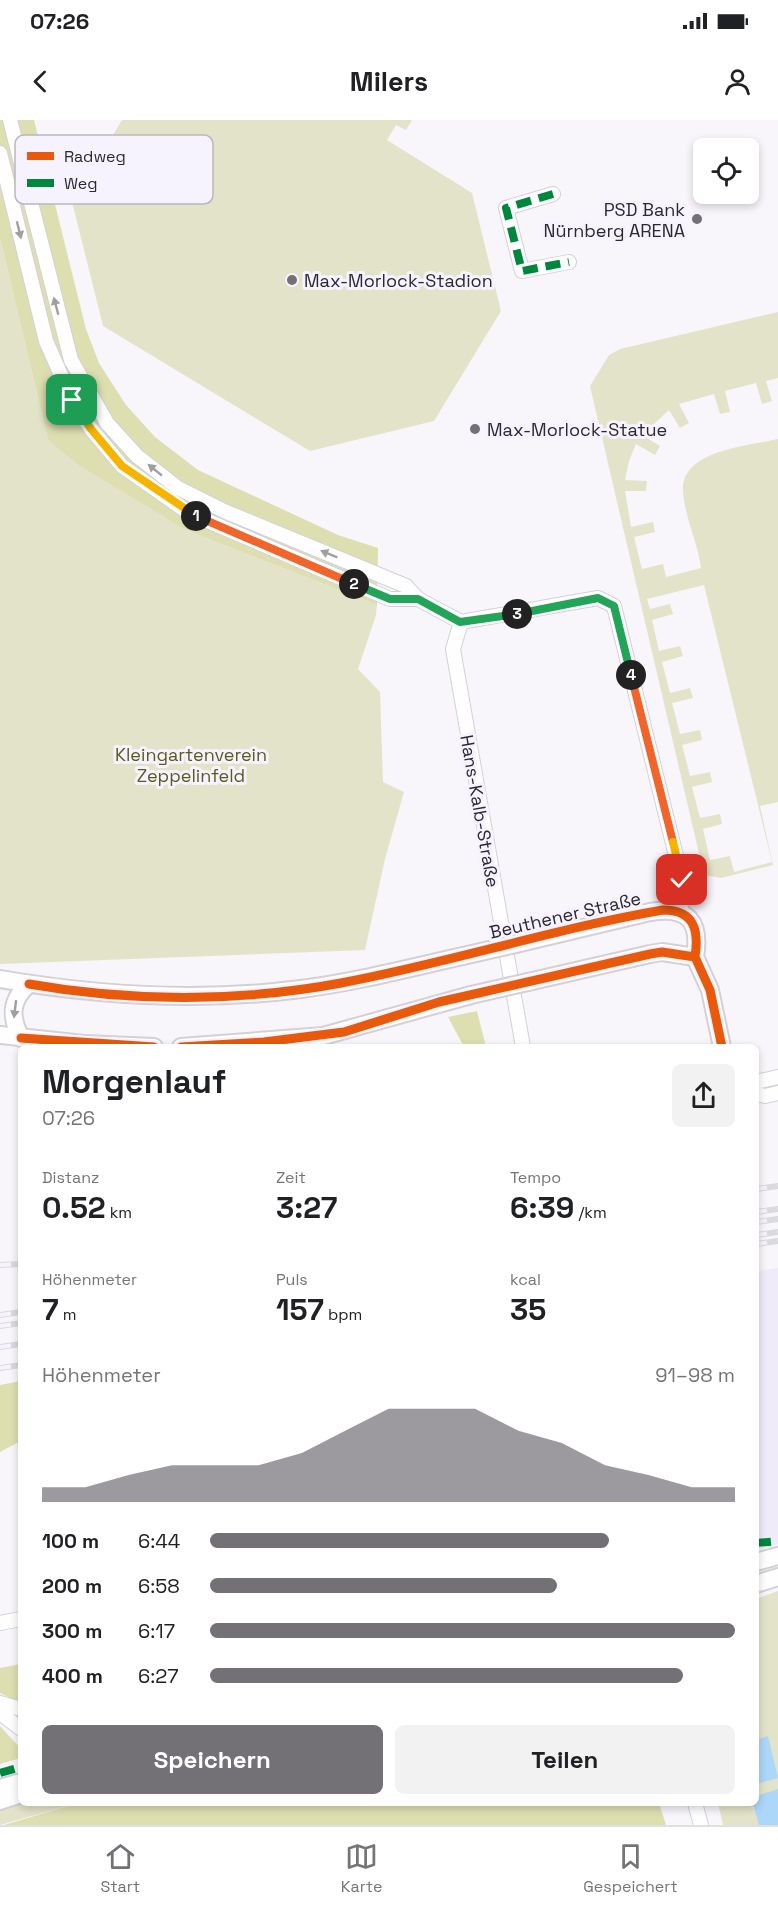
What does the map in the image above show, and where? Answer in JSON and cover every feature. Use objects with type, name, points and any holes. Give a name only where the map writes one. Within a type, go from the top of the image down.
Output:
[{"type":"main road","name":"Beuthener Straße","points":[[0,979],[125,995],[260,993],[339,983],[650,912],[663,910],[679,913]]},
{"type":"main road","points":[[679,913],[693,922],[699,935],[695,957],[710,990],[721,1044]]},
{"type":"main road","points":[[231,1044],[333,1034],[471,995],[650,954],[662,952],[695,957]]},
{"type":"main road","points":[[21,1038],[13,1018],[14,1002],[29,984]]},
{"type":"main road","points":[[0,1035],[110,1044]]},
{"type":"main road","points":[[759,1561],[778,1556]]},
{"type":"main road","points":[[759,1583],[778,1577]]},
{"type":"main road","points":[[0,1788],[18,1783]]},
{"type":"main road","points":[[0,1801],[18,1795]]},
{"type":"street","points":[[10,120],[15,140]]},
{"type":"street","points":[[0,153],[46,341],[72,400],[91,429],[122,466],[189,513],[217,527],[390,599],[418,599]]},
{"type":"street","points":[[553,194],[506,208],[522,271],[569,262]]},
{"type":"street","points":[[31,204],[71,360],[107,423],[137,456],[178,488],[224,511],[406,586],[418,599],[460,622],[598,598],[614,606],[685,892],[679,913]]},
{"type":"street","points":[[217,527],[224,511]]},
{"type":"street","name":"Hans-Kalb-Straße","points":[[460,622],[453,649],[522,1044]]},
{"type":"street","points":[[759,1081],[778,1077]]},
{"type":"street","points":[[759,1095],[765,1096],[778,1093]]},
{"type":"street","points":[[0,1623],[18,1620]]},
{"type":"street","points":[[0,1703],[18,1708]]},
{"type":"street","points":[[0,1713],[18,1728]]},
{"type":"street","points":[[696,1806],[701,1825]]},
{"type":"shaded area","points":[[778,1268],[778,1544],[759,1550],[759,1271]]},
{"type":"green space","points":[[0,120],[34,120],[38,135],[15,135],[15,204],[55,204],[86,329],[99,363],[126,405],[155,437],[198,470],[338,535],[378,548],[377,605],[186,530],[80,466],[48,440],[0,238]]},
{"type":"green space","name":"Max-Morlock-Stadion","points":[[122,120],[412,120],[406,130],[396,125],[387,140],[472,193],[501,311],[434,421],[310,451],[103,326],[72,204],[213,204],[213,135],[113,135]]},
{"type":"green space","name":"Kleingartenverein Zeppelinfeld","points":[[0,238],[48,440],[186,530],[377,605],[376,615],[358,669],[380,692],[383,782],[404,792],[385,859],[365,950],[0,964]]},
{"type":"green space","points":[[778,312],[778,378],[766,381],[772,401],[762,404],[756,383],[725,391],[730,412],[720,414],[714,394],[679,404],[689,423],[680,428],[669,410],[642,435],[660,446],[655,455],[636,444],[625,480],[647,481],[646,491],[625,491],[631,527],[653,522],[655,532],[634,537],[642,569],[663,564],[666,577],[701,568],[684,500],[683,490],[686,477],[693,466],[719,452],[778,439],[778,802],[760,806],[773,865],[721,878],[704,875],[590,386],[609,355],[620,349]],"holes":[[[704,585],[772,862],[734,872],[730,856],[710,860],[703,829],[722,824],[720,814],[700,818],[692,787],[712,782],[710,772],[690,776],[682,745],[702,740],[700,730],[680,734],[672,703],[693,698],[690,688],[670,693],[662,662],[683,656],[680,646],[659,651],[652,620],[673,614],[670,604],[650,609],[647,599]]]},
{"type":"green space","points":[[477,1011],[485,1044],[462,1044],[448,1017]]},
{"type":"green space","points":[[18,1382],[18,1443],[0,1452],[0,1385]]},
{"type":"green space","points":[[778,1591],[778,1825],[723,1825],[719,1806],[759,1806],[759,1598]]},
{"type":"green space","points":[[18,1665],[18,1702],[0,1693],[0,1668]]},
{"type":"green space","points":[[0,1726],[18,1746],[18,1759],[0,1764]]},
{"type":"green space","points":[[18,1801],[18,1806],[67,1806],[0,1825],[0,1806]]},
{"type":"green space","points":[[68,1806],[660,1806],[666,1825],[4,1825]]},
{"type":"water","points":[[768,1736],[778,1778],[759,1783],[759,1739]]},
{"type":"water","points":[[778,1789],[778,1825],[759,1825],[754,1806],[759,1806],[759,1795]]},
{"type":"railway","points":[[759,1189],[778,1186]]},
{"type":"railway","points":[[759,1212],[778,1209]]},
{"type":"railway","points":[[759,1222],[778,1219]]},
{"type":"railway","points":[[759,1235],[778,1232]]},
{"type":"railway","points":[[759,1244],[778,1241]]},
{"type":"railway","points":[[0,1265],[18,1264]]},
{"type":"railway","points":[[0,1315],[18,1312]]},
{"type":"railway","points":[[0,1326],[18,1323]]},
{"type":"railway","points":[[0,1347],[18,1344]]},
{"type":"railway","points":[[0,1368],[18,1365]]},
{"type":"marked path","points":[[553,194],[506,208],[522,271],[569,262]]},
{"type":"marked path","points":[[759,1543],[778,1541]]},
{"type":"marked path","points":[[0,1773],[18,1768]]},
{"type":"cycle path","points":[[29,984],[145,997],[264,994],[381,975],[583,926],[663,910],[674,911],[688,918],[695,931],[695,957]]},
{"type":"cycle path","points":[[231,1044],[344,1032],[439,1002],[650,954],[662,952],[695,957]]},
{"type":"cycle path","points":[[695,957],[710,990],[721,1044]]},
{"type":"cycle path","points":[[21,1038],[110,1044]]},
{"type":"place","name":"PSD Bank Nürnberg ARENA","points":[[697,219]]},
{"type":"place","name":"Max-Morlock-Stadion","points":[[292,280]]},
{"type":"place","name":"Max-Morlock-Statue","points":[[475,429]]},
{"type":"route","points":[[72,400],[91,429],[122,466],[189,513],[217,527],[390,599],[418,599],[460,622],[598,598],[614,606],[682,880]]}]
